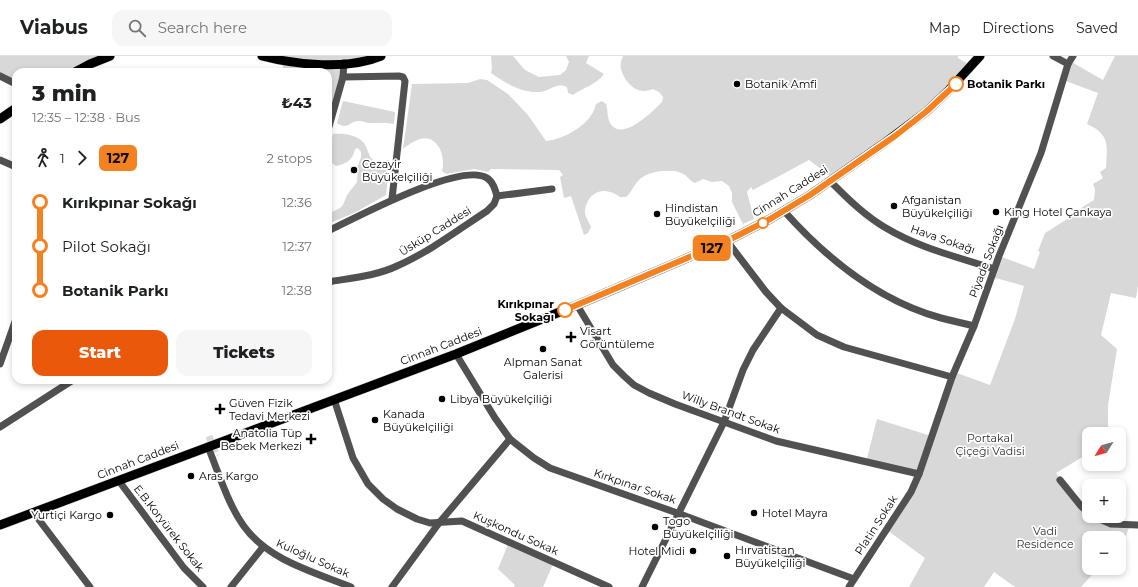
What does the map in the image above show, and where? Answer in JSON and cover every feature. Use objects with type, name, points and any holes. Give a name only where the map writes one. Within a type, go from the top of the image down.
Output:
[{"type":"main road","points":[[82,68],[110,56]]},
{"type":"main road","points":[[262,56],[296,64],[344,63],[364,61],[381,56]]},
{"type":"main road","name":"Cinnah Caddesi","points":[[0,525],[456,354],[577,305],[727,241],[784,211],[883,144],[927,111],[948,92],[980,56]]},
{"type":"main road","points":[[0,119],[12,111]]},
{"type":"street","points":[[1053,56],[1068,64]]},
{"type":"street","name":"Piyade Sokağı","points":[[919,474],[952,377],[974,326],[994,269],[1041,153],[1068,64],[1073,56]]},
{"type":"street","points":[[332,116],[343,77],[344,63]]},
{"type":"street","points":[[0,76],[12,82]]},
{"type":"street","points":[[343,77],[399,76],[405,81],[392,199]]},
{"type":"street","points":[[0,160],[12,165]]},
{"type":"street","points":[[332,229],[392,199],[416,189],[449,179],[473,175],[486,177],[492,183],[497,196],[552,188]]},
{"type":"street","name":"Hava Sokağı","points":[[830,181],[849,200],[886,228],[907,240],[994,269]]},
{"type":"street","name":"Üsküp Caddesi","points":[[332,281],[361,277],[397,267],[432,247],[487,211],[494,204],[497,196]]},
{"type":"street","points":[[784,211],[823,251],[880,292],[918,310],[941,318],[974,326]]},
{"type":"street","points":[[727,241],[766,292],[781,308],[817,335],[844,347],[952,377]]},
{"type":"street","name":"Willy Brandt Sokak","points":[[577,305],[613,365],[629,381],[649,393],[776,441],[919,474]]},
{"type":"street","points":[[642,587],[680,514],[724,422],[743,370],[753,350],[781,308]]},
{"type":"street","points":[[0,364],[12,330]]},
{"type":"street","name":"Kırkpınar Sokak","points":[[456,354],[495,418],[510,439],[534,458],[550,468],[680,514],[854,579]]},
{"type":"street","points":[[0,427],[68,384]]},
{"type":"street","name":"Kuşkondu Sokak","points":[[334,400],[353,458],[368,484],[397,509],[417,519],[430,523],[462,522],[609,587]]},
{"type":"street","points":[[392,587],[439,523],[510,439]]},
{"type":"street","name":"Kuloğlu Sokak","points":[[208,447],[235,512],[253,538],[264,547],[295,564],[351,587]]},
{"type":"street","name":"Platin Sokak","points":[[849,587],[911,492],[919,474]]},
{"type":"street","points":[[1060,480],[1082,507]]},
{"type":"street","name":"E.B.Koryürek Sokak","points":[[119,481],[184,568],[203,587]]},
{"type":"street","points":[[33,512],[90,587]]},
{"type":"street","points":[[1109,523],[1138,525]]},
{"type":"street","points":[[231,587],[264,547]]},
{"type":"green space","points":[[0,56],[110,56],[84,68],[12,68],[12,82],[0,76]]},
{"type":"green space","points":[[262,56],[381,56],[344,63],[332,113],[332,68],[283,68],[284,61]]},
{"type":"green space","points":[[491,56],[513,56],[525,70],[539,77],[560,75],[566,70],[569,62],[566,56],[589,56],[586,63],[604,74],[594,83],[573,95],[568,93],[567,87],[563,86],[556,86],[540,92],[526,91],[508,84],[491,73]]},
{"type":"green space","name":"Botanik Parkı","points":[[623,56],[958,56],[958,58],[972,66],[947,92],[834,179],[809,160],[753,190],[751,187],[747,192],[754,219],[743,224],[732,202],[732,193],[729,186],[722,181],[712,182],[703,179],[695,183],[681,173],[675,171],[662,171],[644,176],[638,181],[626,197],[620,197],[604,191],[594,194],[587,203],[585,210],[591,227],[588,233],[584,235],[571,196],[564,198],[560,177],[563,175],[559,170],[491,169],[488,172],[474,169],[446,174],[442,171],[443,160],[440,149],[432,140],[423,138],[413,142],[403,149],[412,84],[468,83],[480,79],[487,80],[508,94],[528,115],[546,141],[569,134],[577,129],[589,118],[596,104],[602,101],[606,104],[610,123],[615,128],[629,128],[652,112],[662,102],[663,97],[659,92],[653,89],[645,91],[639,90],[629,83],[621,69]]},
{"type":"green space","name":"Portakal Çiçeği Vadisi","points":[[1115,56],[1138,56],[1138,286],[1136,298],[1111,293],[1101,335],[1117,349],[1108,405],[1108,427],[1082,427],[1082,457],[1056,473],[1082,507],[1082,523],[1121,523],[1130,525],[1126,536],[1126,531],[1082,531],[1082,575],[1092,575],[1081,587],[1015,587],[994,572],[984,587],[909,587],[925,558],[887,530],[919,474],[866,462],[877,419],[931,436],[954,372],[990,385],[1015,319],[1024,286],[992,277],[999,256],[1034,269],[1040,252],[1038,251],[1045,233],[1077,213],[1076,211],[1094,200],[1095,189],[1093,184],[1103,178],[1100,172],[1106,168],[1107,147],[1104,137],[1095,128],[1087,124],[1098,93],[1063,80],[1070,61],[1103,80]]},
{"type":"green space","points":[[343,101],[395,112],[394,124],[357,121],[346,126],[341,125],[337,123]]},
{"type":"green space","points":[[333,134],[350,135],[363,142],[370,157],[375,161],[380,162],[390,160],[386,195],[356,212],[332,222],[332,212],[343,205],[347,195],[357,182],[361,152],[358,148],[355,149],[351,159],[346,163],[336,166],[332,163]]},
{"type":"green space","points":[[509,542],[554,562],[543,587],[514,587],[515,585],[498,569]]},
{"type":"tunnel","points":[[209,436],[217,456]]},
{"type":"bus line","name":"127","points":[[565,310],[727,241],[770,219],[810,195],[895,136],[927,111],[956,84]]},
{"type":"place","name":"Botanik Amfi","points":[[737,84]]},
{"type":"place","name":"Botanik Parkı","points":[[956,84]]},
{"type":"place","name":"Cezayir Büyükelçiliği","points":[[354,170]]},
{"type":"place","name":"Afganistan Büyükelçiliği","points":[[894,206]]},
{"type":"place","name":"King Hotel Çankaya","points":[[996,212]]},
{"type":"place","name":"Hindistan Büyükelçiliği","points":[[657,214]]},
{"type":"place","name":"Kırıkpınar Sokağı","points":[[565,310]]},
{"type":"place","name":"Visart Görüntüleme","points":[[571,337]]},
{"type":"place","name":"Alpman Sanat Galerisi","points":[[543,349]]},
{"type":"place","name":"Libya Büyükelçiliği","points":[[442,399]]},
{"type":"place","name":"Güven Fizik Tedavi Merkezi","points":[[220,409]]},
{"type":"place","name":"Kanada Büyükelçiliği","points":[[375,420]]},
{"type":"place","name":"Anatolia Tüp Bebek Merkezi","points":[[311,439]]},
{"type":"place","name":"Aras Kargo","points":[[191,476]]},
{"type":"place","name":"Hotel Mayra","points":[[754,513]]},
{"type":"place","name":"Yurtiçi Kargo","points":[[110,515]]},
{"type":"place","name":"Togo Büyükelçiliği","points":[[655,527]]},
{"type":"place","name":"Hotel Midi","points":[[693,551]]},
{"type":"place","name":"Hırvatistan Büyükelçiliği","points":[[727,556]]},
{"type":"park label","name":"Vadi Residence","points":[[1045,537]]}]
